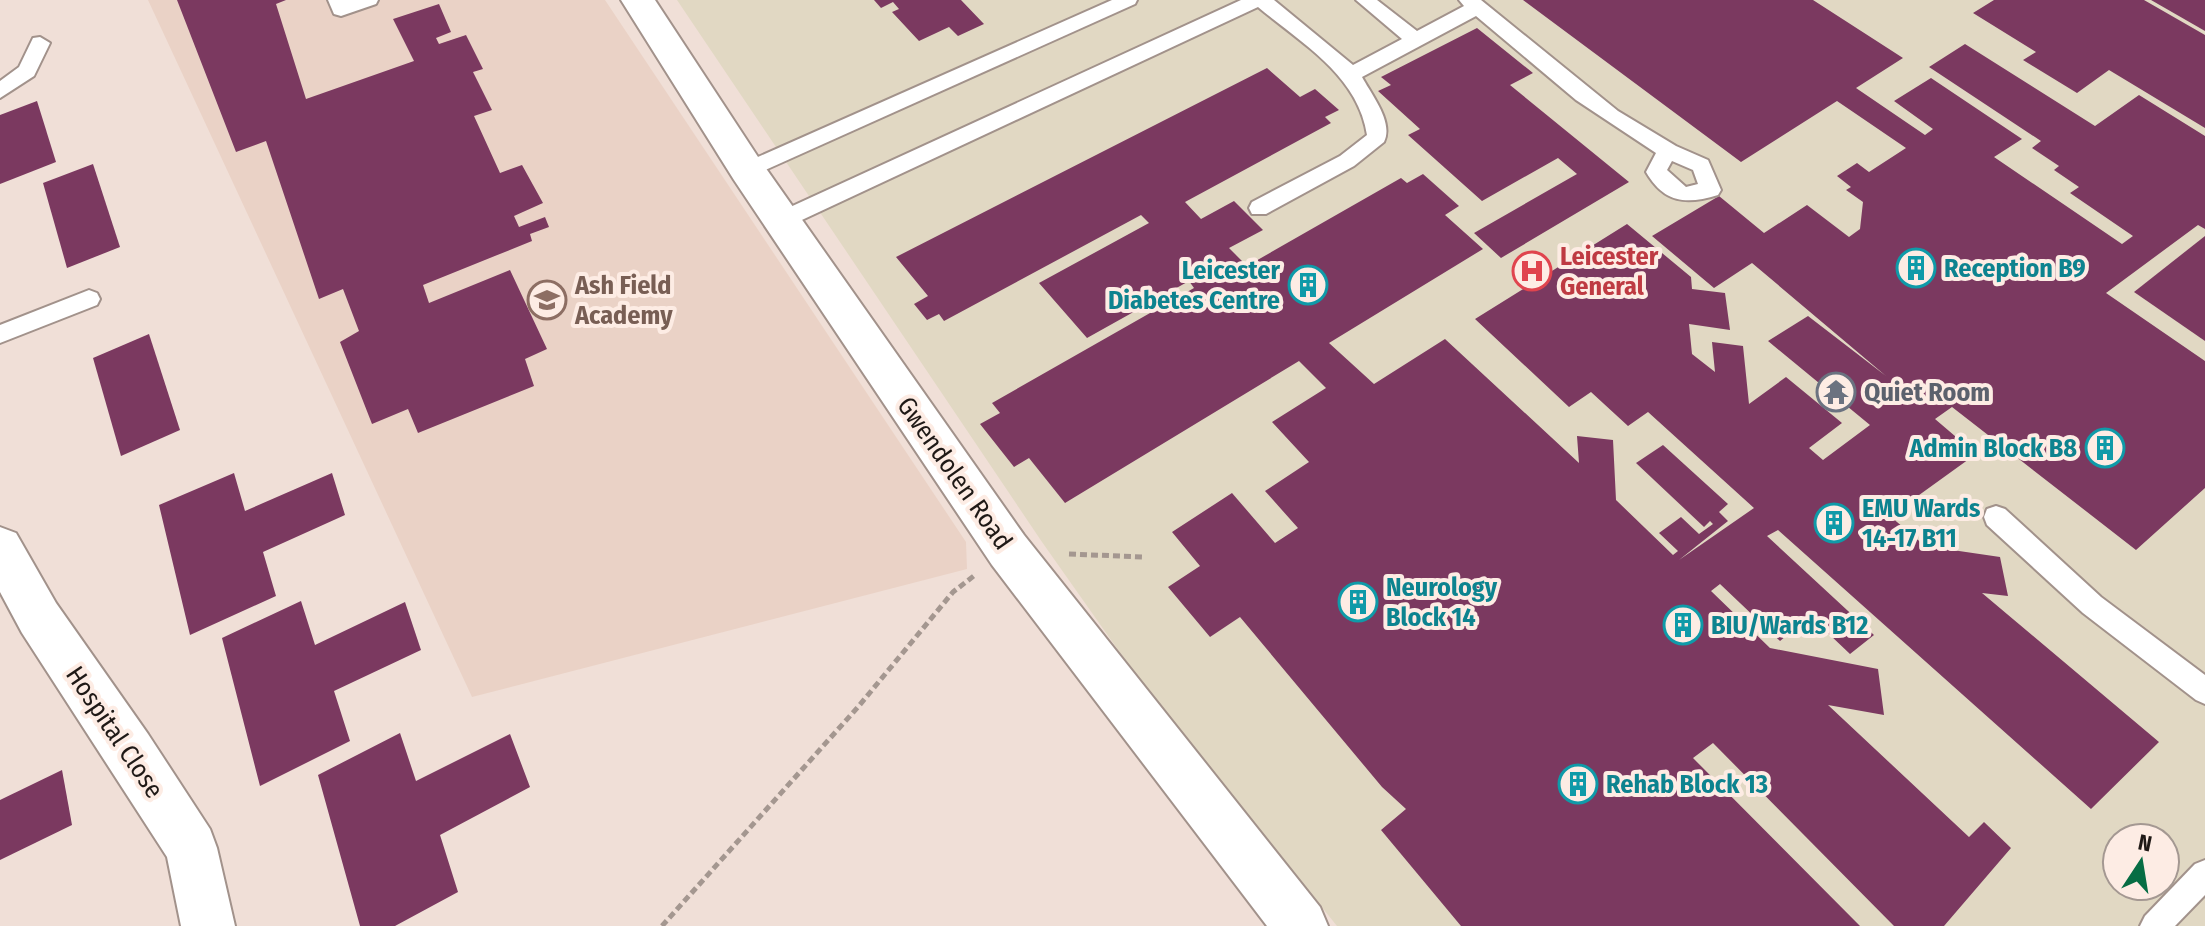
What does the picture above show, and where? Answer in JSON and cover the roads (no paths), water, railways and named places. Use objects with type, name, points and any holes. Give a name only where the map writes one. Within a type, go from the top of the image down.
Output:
[{"type":"street","name":"Gwendolen Road","points":[[638,0],[747,170],[1008,550],[1301,926]]},
{"type":"street","name":"Hospital Close","points":[[0,547],[39,618],[130,751],[191,848],[208,926]]},
{"type":"lane","points":[[337,0],[341,10],[369,0]]},
{"type":"lane","points":[[747,170],[1093,6],[1128,0]]},
{"type":"lane","points":[[782,220],[1259,0],[1351,74],[1374,117],[1377,137],[1347,161],[1259,208]]},
{"type":"lane","points":[[1365,0],[1415,40]]},
{"type":"lane","points":[[1351,74],[1473,4],[1610,118],[1667,152]]},
{"type":"lane","points":[[0,91],[27,71],[40,43]]},
{"type":"lane","points":[[0,334],[89,299]]},
{"type":"lane","points":[[1996,517],[2092,605],[2205,691]]},
{"type":"lane","points":[[2155,926],[2205,874]]},
{"type":"place","name":"Reception B9","points":[[1916,268]]},
{"type":"place","name":"Leicester General","points":[[1532,271]]},
{"type":"place","name":"Leicester Diabetes Centre","points":[[1308,285]]},
{"type":"place","name":"Ash Field Academy","points":[[547,300]]},
{"type":"place","name":"Quiet Room","points":[[1836,392]]},
{"type":"place","name":"Admin Block B8","points":[[2105,448]]},
{"type":"place","name":"EMU Wards 14-17 B11","points":[[1834,523]]},
{"type":"place","name":"Neurology Block 14","points":[[1358,602]]},
{"type":"place","name":"BIU/Wards B12","points":[[1683,625]]},
{"type":"place","name":"Rehab Block 13","points":[[1578,784]]}]
